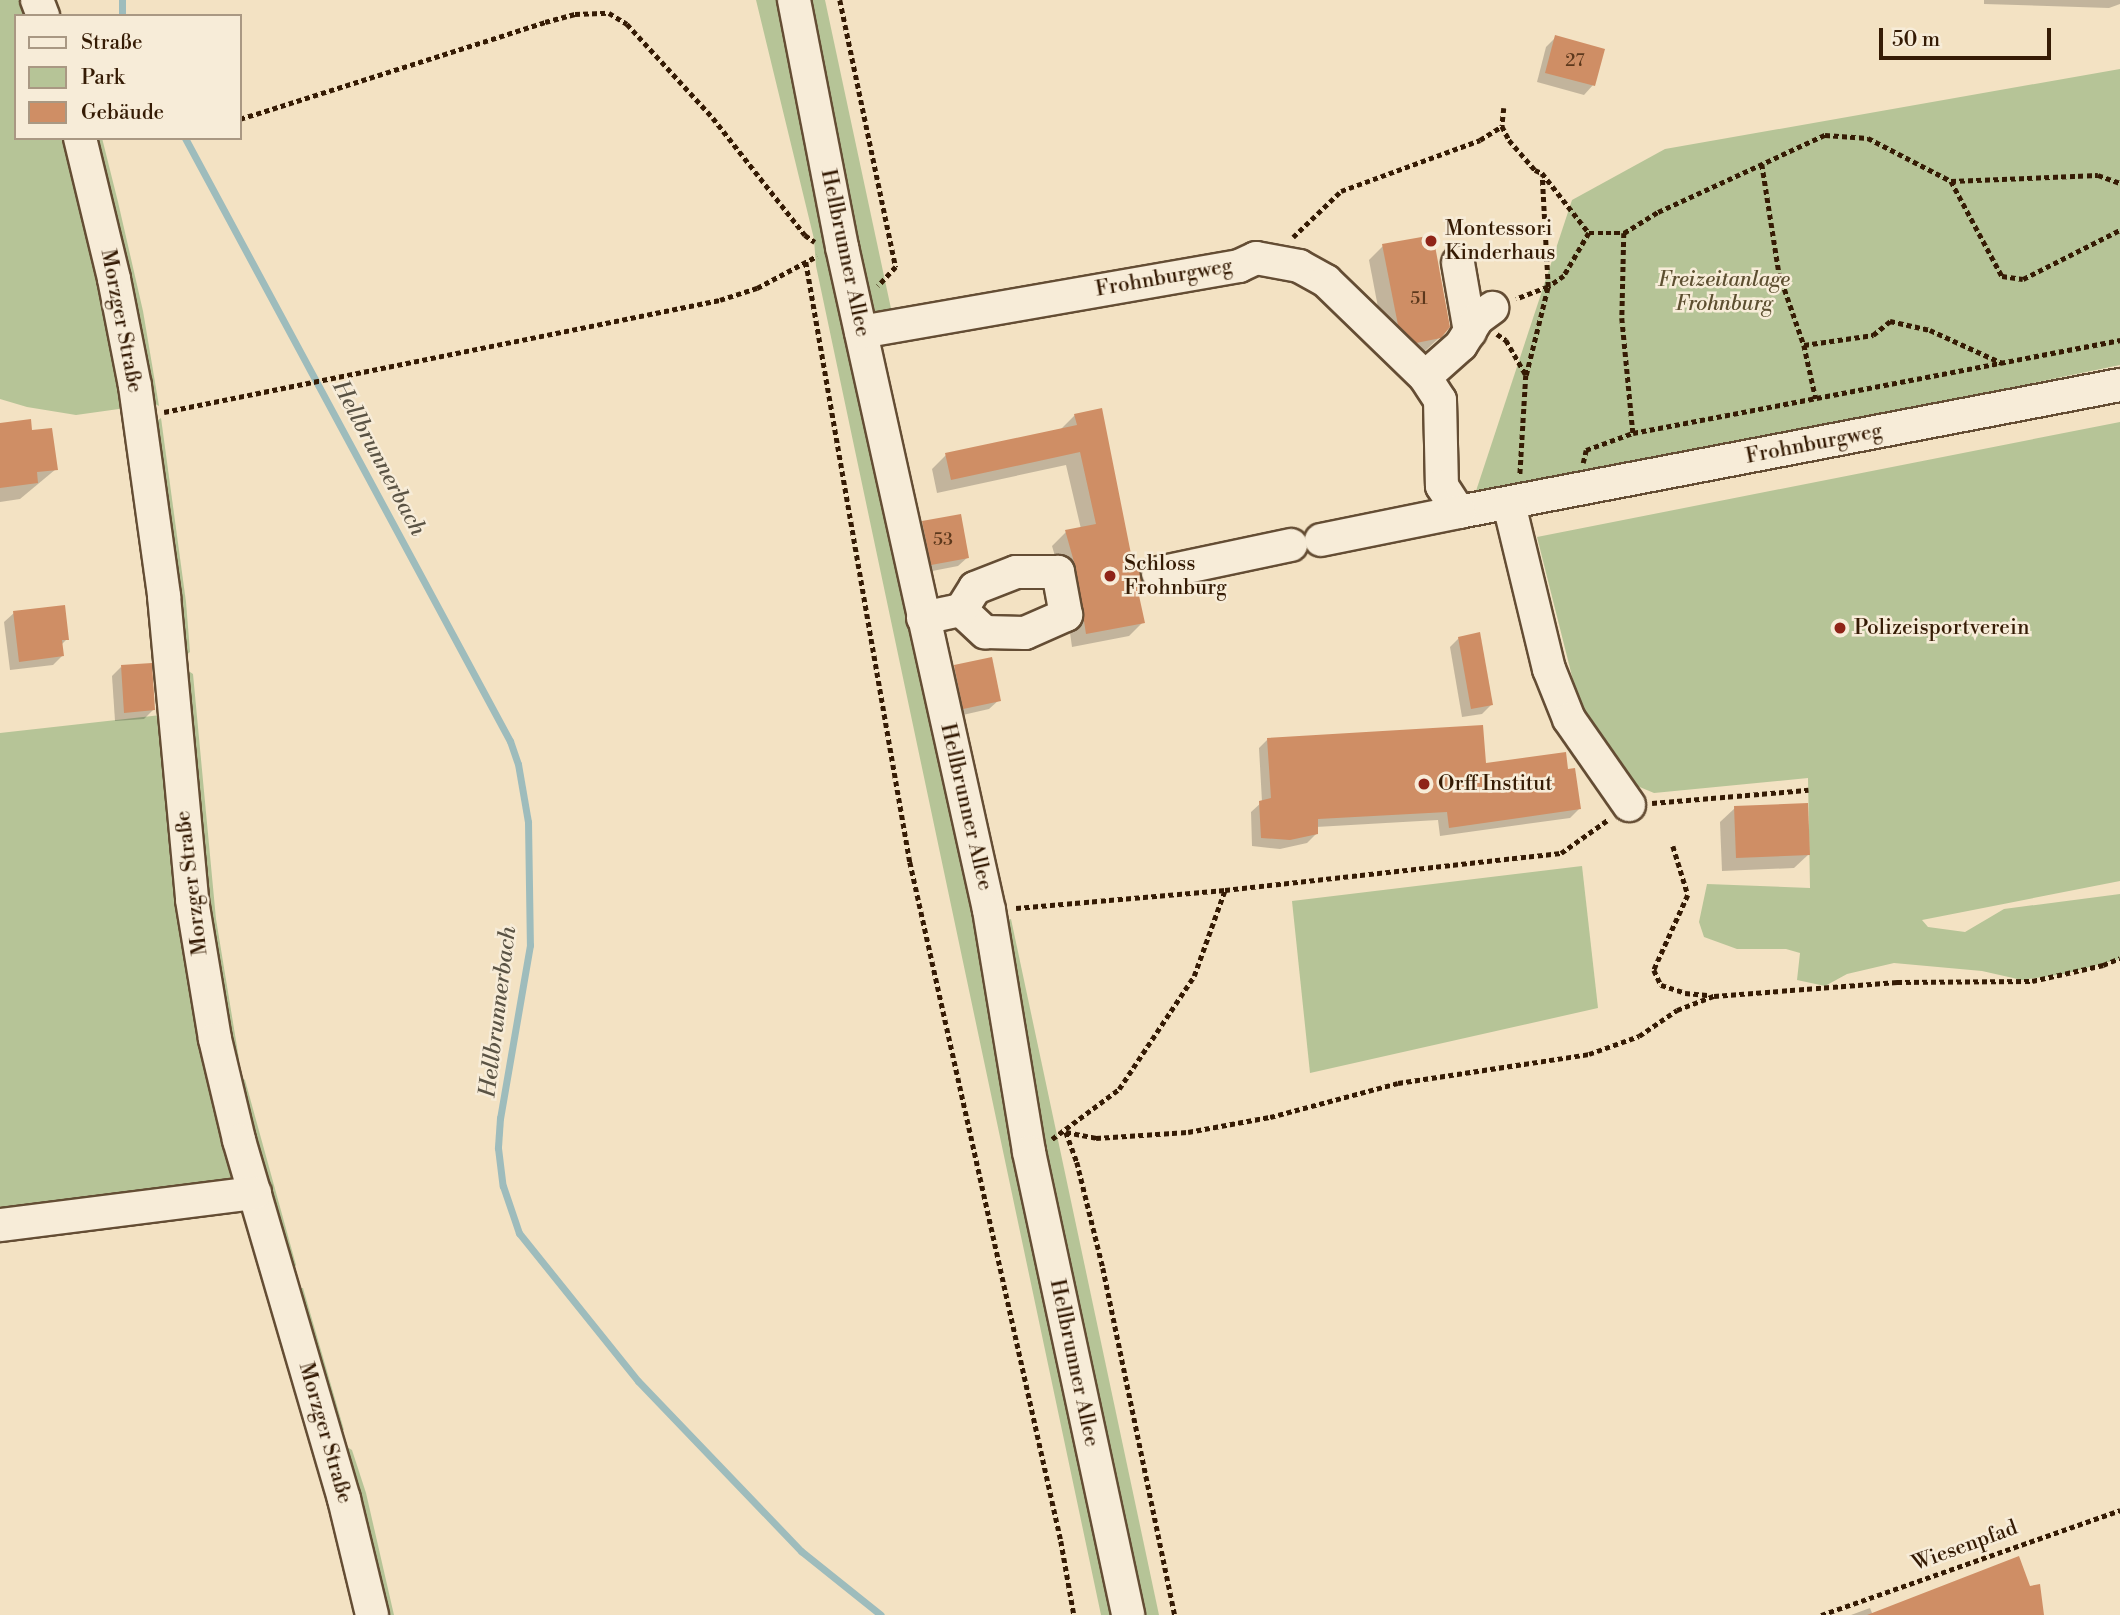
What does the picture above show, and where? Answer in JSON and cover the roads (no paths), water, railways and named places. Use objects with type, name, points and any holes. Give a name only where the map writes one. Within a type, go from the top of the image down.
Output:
[{"type":"street","name":"Hellbrunner Allee","points":[[794,0],[842,247],[989,910],[1029,1152],[1128,1615]]},
{"type":"street","name":"Morzger Straße","points":[[80,140],[114,279],[140,418],[164,596],[192,900],[202,970],[223,1077],[341,1488],[372,1615]]},
{"type":"street","name":"Frohnburgweg","points":[[859,321],[1239,266],[1256,258],[1299,265],[1326,281],[1425,377],[1440,400],[1442,486],[1459,512],[2120,385]]},
{"type":"street","points":[[1425,377],[1480,320],[1458,263]]},
{"type":"street","points":[[1516,503],[1549,669],[1569,719],[1629,805]]},
{"type":"street","points":[[1158,573],[1459,512]]},
{"type":"street","points":[[923,618],[961,610]]},
{"type":"street","points":[[0,1225],[255,1193]]},
{"type":"waterway","name":"Hellbrunnerbach","points":[[122,0],[122,14]]},
{"type":"waterway","name":"Hellbrunnerbach","points":[[186,140],[510,741],[518,764],[528,822],[530,945],[500,1118],[498,1148],[503,1186],[519,1233],[638,1381],[801,1551],[881,1615]]},
{"type":"place","name":"Montessori Kinderhaus","points":[[1431,241]]},
{"type":"place","name":"Schloss Frohnburg","points":[[1110,576]]},
{"type":"place","name":"Polizeisportverein","points":[[1840,628]]},
{"type":"place","name":"Orff Institut","points":[[1424,784]]},
{"type":"park label","name":"Freizeitanlage Frohnburg","points":[[1724,292]]}]
